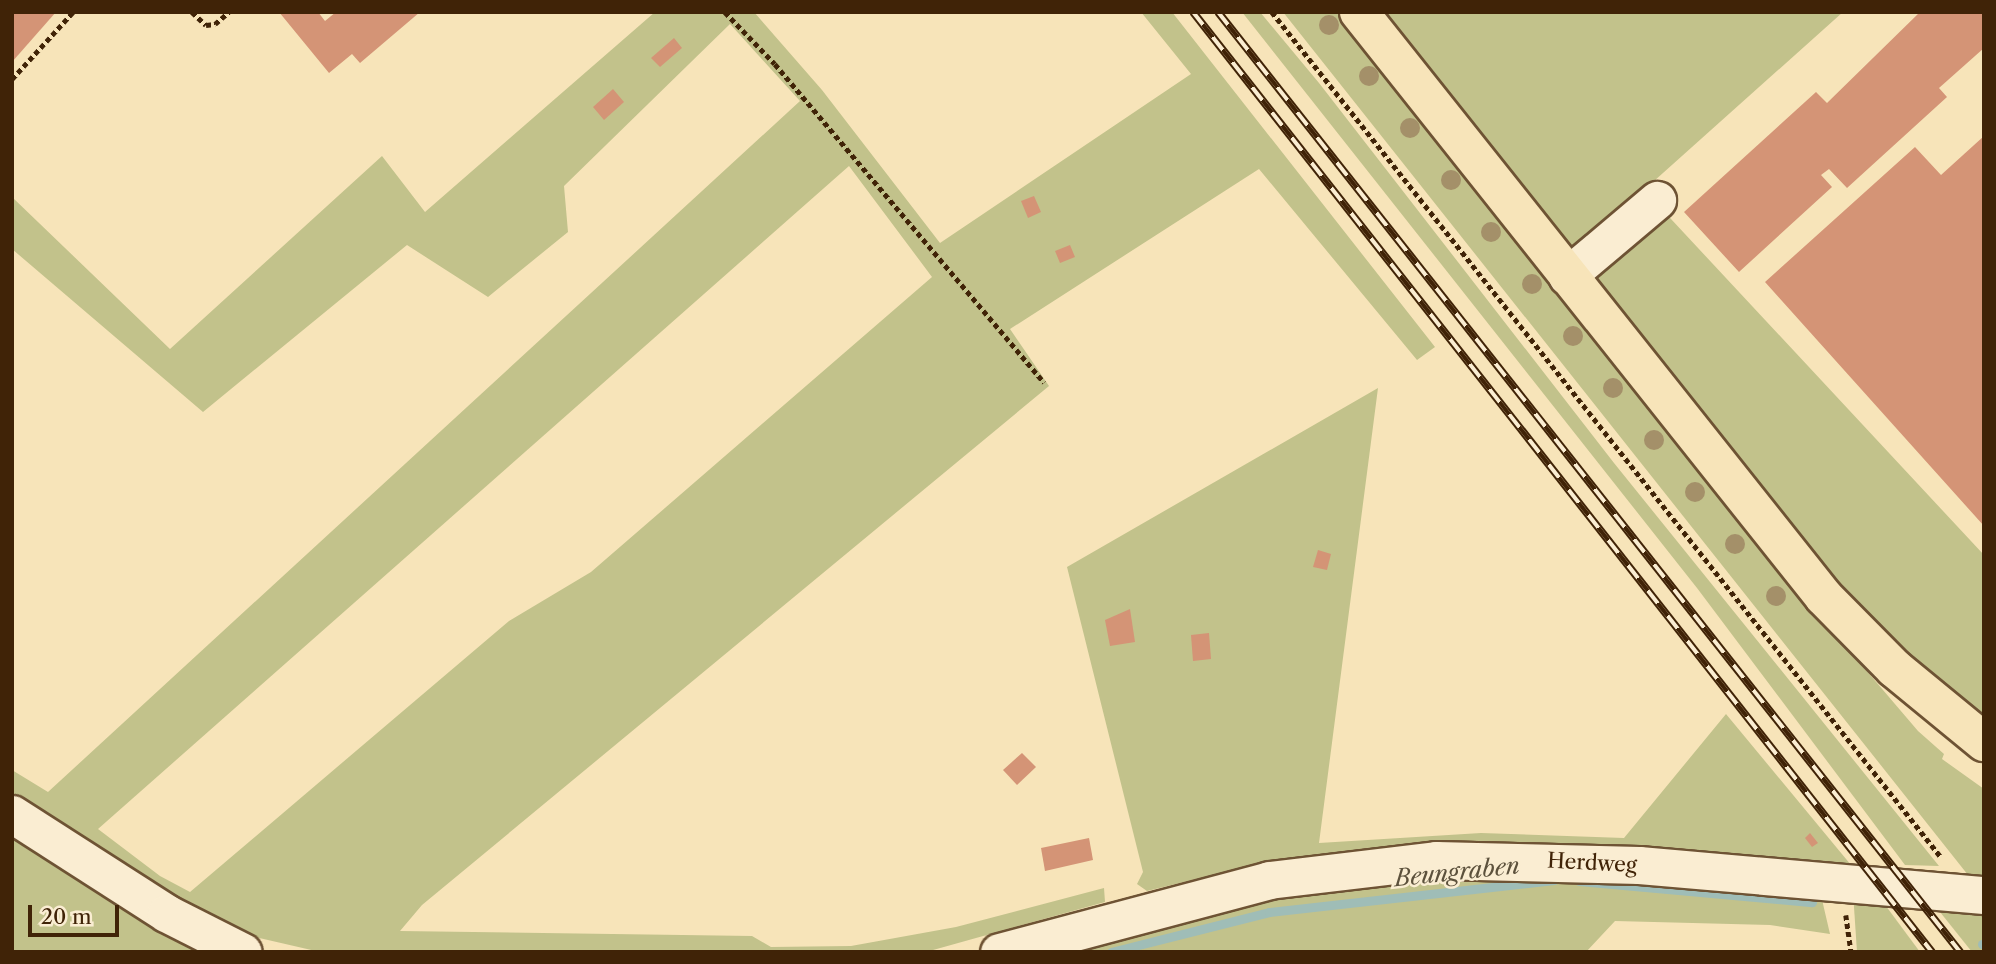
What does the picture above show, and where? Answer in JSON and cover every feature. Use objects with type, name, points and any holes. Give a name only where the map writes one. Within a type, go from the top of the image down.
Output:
[{"type":"main road","points":[[1359,12],[1824,597],[1894,668],[1984,742]]},
{"type":"street","points":[[1567,276],[1657,201]]},
{"type":"street","points":[[12,814],[166,913],[243,952]]},
{"type":"street","name":"Herdweg","points":[[999,952],[1269,880],[1436,860],[1639,865],[1976,894]]},
{"type":"path","points":[[12,79],[73,12]]},
{"type":"path","points":[[192,12],[206,25],[215,24],[229,12]]},
{"type":"path","points":[[725,12],[775,64],[1044,382]]},
{"type":"path","points":[[1272,12],[1976,894]]},
{"type":"green space","points":[[655,12],[754,12],[822,90],[940,243],[1191,74],[1141,12],[1172,12],[1435,347],[1417,360],[1259,169],[1010,329],[1049,386],[422,905],[400,931],[752,936],[771,947],[851,946],[956,927],[1104,888],[1105,902],[926,952],[320,952],[255,937],[215,921],[12,796],[12,770],[48,792],[800,101],[730,24],[564,186],[568,232],[488,297],[407,245],[203,412],[12,249],[12,197],[170,349],[382,156],[425,212]],"holes":[[[849,166],[932,277],[591,572],[509,621],[190,892],[160,876],[98,829]]]},
{"type":"green space","points":[[1242,12],[1260,12],[1319,83],[1614,463],[1939,866],[1905,865],[1697,588]]},
{"type":"green space","points":[[1283,12],[1339,12],[1807,601],[1918,731],[1944,754],[1942,759],[1984,789],[1984,878],[1968,875]]},
{"type":"green space","points":[[1380,12],[1843,12],[1644,190],[1984,555],[1984,722],[1921,671],[1821,565]]},
{"type":"green space","points":[[1378,388],[1319,843],[1481,833],[1624,838],[1726,714],[1851,865],[1600,846],[1430,843],[1258,864],[1147,891],[1137,884],[1143,872],[1067,567]]},
{"type":"green space","points":[[12,830],[213,952],[12,952]]},
{"type":"green space","points":[[1429,871],[1820,891],[1830,934],[1770,925],[1615,921],[1586,952],[1043,952],[1206,908]]},
{"type":"green space","points":[[1853,892],[1877,894],[1920,952],[1857,952]]},
{"type":"green space","points":[[1932,902],[1984,911],[1984,952],[1972,952]]},
{"type":"building","points":[[12,12],[56,12],[12,62]]},
{"type":"building","points":[[279,12],[318,12],[325,21],[336,12],[420,12],[360,63],[352,54],[329,73]]},
{"type":"building","points":[[1920,12],[1984,12],[1984,48],[1939,88],[1947,97],[1847,188],[1829,169],[1821,175],[1832,187],[1739,272],[1684,212],[1816,92],[1827,103]]},
{"type":"building","points":[[674,38],[682,48],[660,67],[651,58]]},
{"type":"building","points":[[613,89],[624,102],[604,120],[593,107]]},
{"type":"building","points":[[1984,136],[1984,526],[1765,282],[1915,147],[1941,175]]},
{"type":"building","points":[[1034,196],[1041,212],[1028,218],[1021,201]]},
{"type":"building","points":[[1070,245],[1075,257],[1060,263],[1055,251]]},
{"type":"building","points":[[1318,550],[1331,554],[1327,570],[1313,567]]},
{"type":"building","points":[[1130,609],[1135,642],[1110,646],[1105,620]]},
{"type":"building","points":[[1209,633],[1211,659],[1193,661],[1191,635]]},
{"type":"building","points":[[1022,753],[1036,767],[1017,785],[1003,770]]},
{"type":"building","points":[[1810,833],[1818,843],[1812,847],[1805,838]]},
{"type":"building","points":[[1089,838],[1093,860],[1045,871],[1041,848]]},
{"type":"waterway","name":"Beungraben","points":[[1111,952],[1269,912],[1554,880]]},
{"type":"waterway","name":"Beungraben","points":[[1579,881],[1812,902]]},
{"type":"railway","points":[[1193,12],[1932,952]]},
{"type":"railway","points":[[1218,12],[1960,952]]}]
